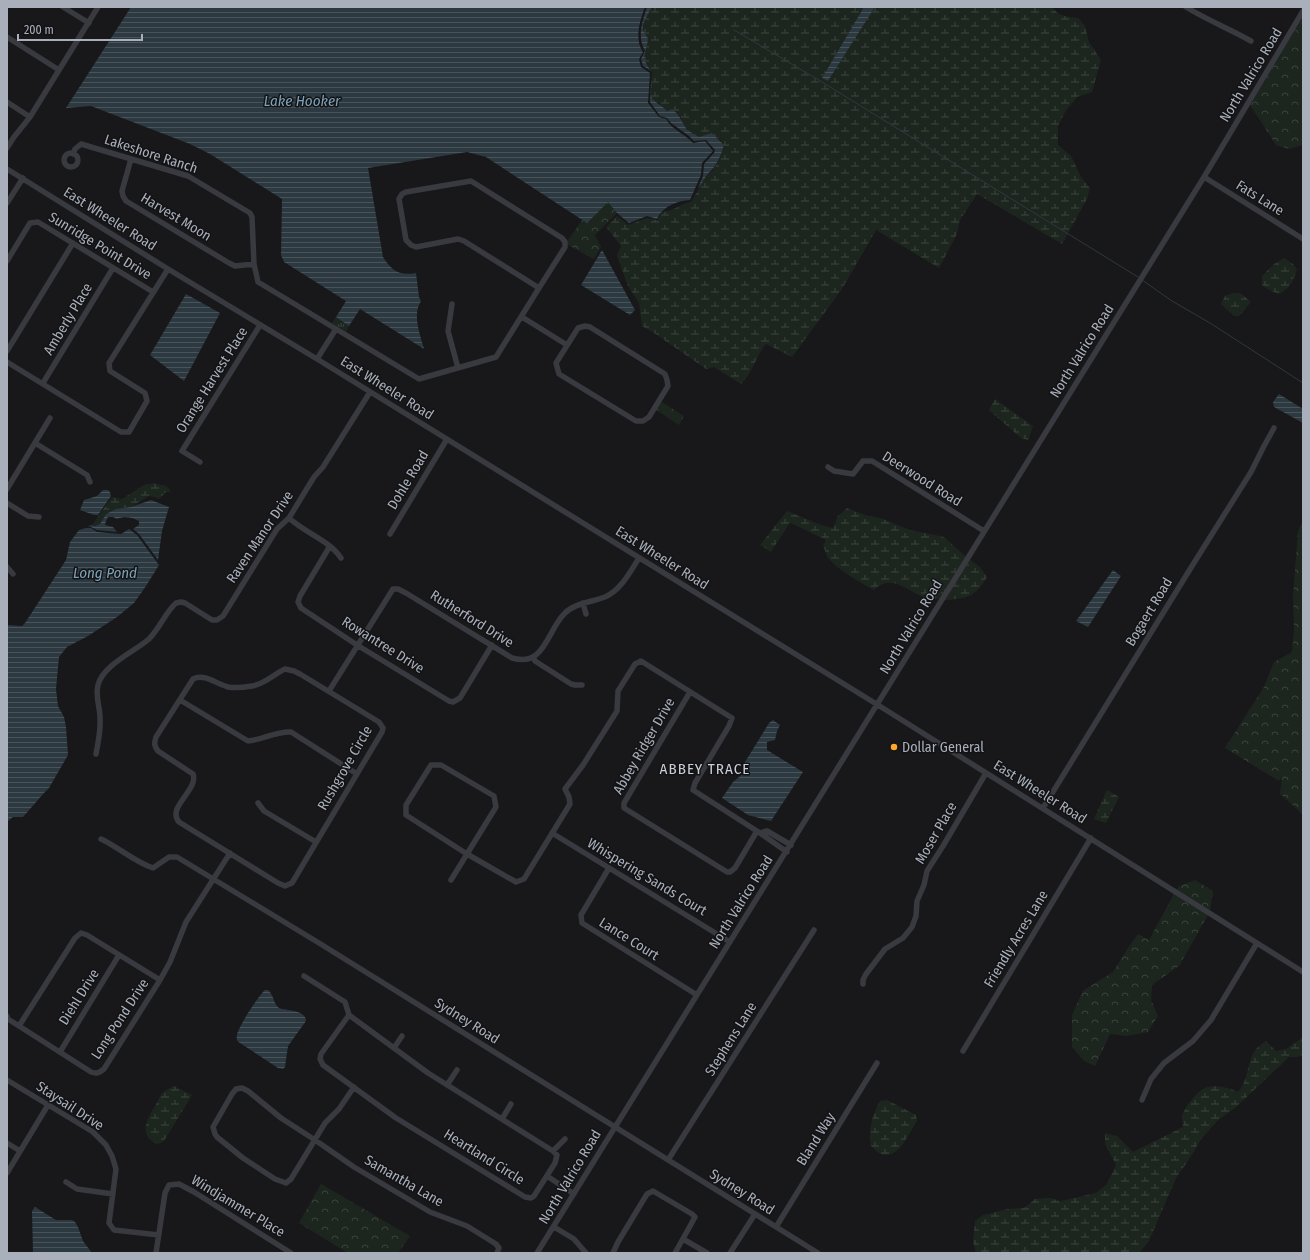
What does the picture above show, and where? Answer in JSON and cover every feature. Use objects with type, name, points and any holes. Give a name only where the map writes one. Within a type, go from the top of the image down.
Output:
[{"type":"street","points":[[63,7],[89,23]]},
{"type":"street","points":[[7,148],[30,117],[98,7]]},
{"type":"street","points":[[1186,7],[1204,18],[1227,27],[1251,41]]},
{"type":"street","name":"North Valrico Road","points":[[537,1253],[614,1127],[787,852],[1204,177],[1303,11]]},
{"type":"street","points":[[7,37],[59,70]]},
{"type":"street","points":[[7,102],[30,117]]},
{"type":"street","name":"Lakeshore Ranch","points":[[73,154],[77,146],[81,144],[188,176],[250,213],[252,217],[254,264],[258,282],[419,379],[496,357],[565,247],[565,242],[562,238],[471,182],[406,192],[402,194],[399,199],[406,240],[411,245],[416,247],[458,239],[464,241],[539,288]]},
{"type":"street","name":"Harvest Moon","points":[[131,159],[122,191],[126,201],[229,264],[235,266],[254,264]]},
{"type":"street","name":"East Wheeler Road","points":[[7,169],[878,705],[1303,972]]},
{"type":"street","name":"Fats Lane","points":[[1204,177],[1303,239]]},
{"type":"street","points":[[7,203],[23,178]]},
{"type":"street","name":"Sunridge Point Drive","points":[[7,261],[30,223],[38,222],[153,292]]},
{"type":"street","points":[[7,351],[73,244]]},
{"type":"street","name":"Amberly Place","points":[[43,383],[113,268]]},
{"type":"street","name":"Sunridge Point Drive","points":[[7,362],[121,432],[129,432],[147,401],[145,393],[110,371],[109,363],[168,269]]},
{"type":"street","points":[[452,304],[448,330],[458,368]]},
{"type":"street","points":[[522,317],[567,345]]},
{"type":"street","name":"Orange Harvest Place","points":[[200,462],[182,451],[260,325]]},
{"type":"street","points":[[585,326],[590,327],[665,374],[668,380],[668,386],[649,417],[643,422],[636,421],[559,374],[556,363],[567,345],[578,328],[585,326]]},
{"type":"street","points":[[317,359],[336,329]]},
{"type":"street","name":"Raven Manor Drive","points":[[96,754],[100,734],[100,723],[96,693],[100,677],[108,669],[148,640],[158,629],[176,602],[185,604],[212,620],[217,620],[223,616],[277,529],[289,518],[370,392]]},
{"type":"street","points":[[7,489],[50,418]]},
{"type":"street","name":"Bogaert Road","points":[[1043,808],[1251,472],[1274,428]]},
{"type":"street","name":"Dohle Road","points":[[390,534],[447,439]]},
{"type":"street","points":[[35,442],[87,475],[90,482]]},
{"type":"street","name":"Deerwood Road","points":[[828,467],[834,471],[853,474],[863,461],[872,461],[984,531]]},
{"type":"street","points":[[7,503],[28,516],[39,517]]},
{"type":"street","points":[[289,518],[298,526],[336,550],[341,558]]},
{"type":"street","name":"Rowantree Drive","points":[[330,546],[300,596],[298,602],[301,608],[338,631],[357,645],[453,702],[460,698],[492,645]]},
{"type":"street","points":[[582,685],[571,684],[535,661],[533,657],[542,648],[564,613],[570,608],[606,596],[619,587],[639,558]]},
{"type":"street","points":[[7,568],[13,574]]},
{"type":"street","name":"Rutherford Drive","points":[[329,691],[393,589],[398,589],[406,593],[512,658],[518,660],[533,657]]},
{"type":"street","points":[[583,604],[586,614]]},
{"type":"street","points":[[451,880],[467,854],[496,807],[494,796],[441,765],[431,765],[406,805],[406,815],[467,854],[516,882],[524,879],[569,806],[570,801],[565,789],[583,765],[617,711],[617,693],[634,664],[641,661],[732,718],[729,726],[695,783],[693,790],[759,832],[791,845]]},
{"type":"street","name":"Rushgrove Circle","points":[[285,669],[300,674],[329,691],[379,722],[383,728],[292,883],[285,886],[179,822],[176,811],[193,783],[194,777],[193,774],[158,751],[154,743],[156,737],[193,679],[198,676],[203,676],[229,687],[253,686],[268,680],[285,669]]},
{"type":"street","name":"Abbey Ridger Drive","points":[[690,692],[624,804],[624,808],[727,872],[730,872],[734,868],[759,832]]},
{"type":"street","points":[[180,700],[248,741],[284,732],[291,732],[357,774]]},
{"type":"street","name":"Moser Place","points":[[863,984],[866,974],[885,949],[906,935],[912,927],[916,916],[917,902],[924,885],[927,870],[941,850],[986,774]]},
{"type":"street","points":[[258,803],[264,810],[316,842]]},
{"type":"street","name":"Whispering Sands Court","points":[[552,833],[730,942]]},
{"type":"street","points":[[772,838],[787,852]]},
{"type":"street","name":"Friendly Acres Lane","points":[[962,1051],[1091,838]]},
{"type":"street","name":"Sydney Road","points":[[101,839],[153,868],[169,857],[177,857],[212,880],[325,947],[818,1253]]},
{"type":"street","name":"Long Pond Drive","points":[[7,1016],[8,1019],[91,1072],[100,1072],[104,1069],[160,980],[170,962],[186,922],[230,853]]},
{"type":"street","name":"Lance Court","points":[[610,868],[581,915],[582,923],[697,995]]},
{"type":"street","name":"Stephens Lane","points":[[668,1160],[814,930]]},
{"type":"street","name":"Long Pond Drive","points":[[19,1026],[75,938],[81,934],[87,935],[160,980]]},
{"type":"street","points":[[1142,1100],[1151,1079],[1164,1063],[1193,1040],[1211,1020],[1257,943]]},
{"type":"street","name":"Diehl Drive","points":[[60,1052],[119,955]]},
{"type":"street","points":[[304,976],[346,1002],[349,1015],[447,1085],[553,1151],[565,1139]]},
{"type":"street","name":"Heartland Circle","points":[[349,1015],[320,1059],[323,1065],[396,1118],[525,1197],[531,1198],[534,1196],[546,1178],[555,1163],[557,1156],[553,1151]]},
{"type":"street","points":[[394,1048],[402,1036]]},
{"type":"street","name":"Bland Way","points":[[776,1227],[877,1063]]},
{"type":"street","points":[[447,1085],[457,1070]]},
{"type":"street","name":"Staysail Drive","points":[[7,1080],[93,1132],[106,1145],[112,1156],[116,1169],[109,1223],[114,1230],[159,1235]]},
{"type":"street","name":"Samantha Lane","points":[[354,1087],[339,1109],[325,1123],[315,1140],[291,1179],[286,1183],[283,1183],[265,1173],[243,1158],[215,1134],[213,1127],[232,1094],[236,1089],[242,1088],[248,1091],[281,1118],[315,1140],[354,1167],[430,1212],[467,1226],[496,1244],[499,1248],[497,1253]]},
{"type":"street","points":[[502,1119],[511,1104]]},
{"type":"street","points":[[7,1173],[48,1105]]},
{"type":"street","points":[[7,1143],[20,1151]]},
{"type":"street","points":[[546,1178],[573,1195]]},
{"type":"street","points":[[66,1182],[77,1189],[113,1194]]},
{"type":"street","name":"Windjammer Place","points":[[156,1253],[165,1193],[169,1185],[179,1184],[291,1253]]},
{"type":"street","points":[[613,1253],[647,1194],[653,1191],[695,1217],[675,1253]]},
{"type":"street","points":[[730,1253],[755,1214]]},
{"type":"street","points":[[554,1227],[574,1239],[586,1253]]},
{"type":"street","points":[[683,1238],[707,1253]]},
{"type":"green space","points":[[652,7],[864,7],[822,78],[828,81],[875,7],[1052,7],[1060,14],[1078,18],[1085,26],[1089,42],[1101,60],[1092,92],[1077,97],[1065,112],[1058,126],[1058,145],[1071,156],[1081,177],[1090,188],[1087,199],[1062,244],[977,194],[960,220],[957,234],[939,268],[876,230],[842,289],[792,357],[766,344],[749,374],[741,384],[714,367],[706,369],[642,326],[639,303],[628,286],[617,256],[621,246],[606,227],[617,216],[628,225],[647,218],[657,220],[663,212],[691,202],[706,176],[715,167],[724,146],[720,139],[709,134],[699,137],[687,130],[680,116],[673,109],[667,111],[661,107],[659,103],[651,99],[650,91],[652,85],[652,72],[647,67],[644,57],[648,39],[643,29],[645,18]]},
{"type":"green space","points":[[1303,17],[1303,145],[1289,149],[1276,145],[1250,105]]},
{"type":"green space","points":[[608,201],[617,213],[595,235],[601,247],[594,259],[568,245],[567,242],[582,220],[587,223]]},
{"type":"green space","points":[[1284,258],[1293,264],[1297,269],[1291,284],[1279,294],[1262,285],[1262,276],[1274,264]]},
{"type":"green space","points":[[1233,293],[1240,293],[1251,302],[1239,316],[1234,316],[1221,304],[1225,296]]},
{"type":"green space","points":[[336,317],[349,326],[346,332],[332,323]]},
{"type":"green space","points":[[995,399],[1033,426],[1028,440],[1021,438],[989,410]]},
{"type":"green space","points":[[660,401],[684,416],[679,425],[655,409]]},
{"type":"green space","points":[[155,483],[166,486],[171,492],[166,492],[159,499],[149,496],[131,507],[116,509],[106,514],[100,524],[95,526],[92,525],[112,497],[122,499],[144,485]]},
{"type":"green space","points":[[847,508],[865,515],[883,519],[910,530],[944,537],[966,557],[940,599],[921,596],[903,586],[891,583],[880,585],[874,590],[837,567],[827,557],[823,546],[826,540],[791,523],[771,552],[760,545],[787,511],[821,525],[833,528],[838,516]]},
{"type":"green space","points":[[1303,520],[1303,816],[1280,794],[1282,776],[1279,781],[1225,748],[1264,687],[1274,662],[1292,652],[1294,629],[1293,596],[1298,531]]},
{"type":"green space","points":[[969,559],[980,567],[987,577],[978,589],[970,596],[959,599],[945,600]]},
{"type":"green space","points":[[1107,790],[1119,797],[1106,823],[1094,819]]},
{"type":"green space","points":[[1195,880],[1213,891],[1210,911],[1177,890],[1179,886]]},
{"type":"green space","points":[[1174,894],[1208,915],[1179,966],[1152,985],[1151,1000],[1158,1016],[1148,1032],[1127,1036],[1110,1034],[1095,1066],[1084,1061],[1072,1047],[1072,1015],[1082,993],[1084,990],[1113,972],[1138,934],[1149,940]]},
{"type":"green space","points":[[1303,1037],[1303,1055],[1289,1057],[1235,1108],[1218,1120],[1202,1138],[1176,1178],[1149,1241],[1139,1253],[976,1253],[973,1242],[975,1221],[983,1215],[1008,1209],[1024,1208],[1035,1199],[1049,1198],[1061,1201],[1096,1193],[1107,1184],[1116,1165],[1105,1144],[1105,1133],[1117,1136],[1133,1152],[1183,1127],[1182,1118],[1185,1110],[1194,1096],[1205,1088],[1218,1086],[1238,1092],[1242,1087],[1254,1052],[1266,1041],[1276,1051],[1286,1049]]},
{"type":"green space","points":[[174,1086],[192,1095],[164,1141],[158,1144],[152,1141],[146,1133],[147,1122],[163,1092]]},
{"type":"green space","points":[[887,1100],[916,1115],[917,1121],[907,1139],[898,1150],[887,1155],[881,1154],[871,1146],[870,1134],[871,1123],[877,1106],[880,1101]]},
{"type":"green space","points":[[321,1184],[410,1236],[398,1253],[348,1253],[299,1223]]},
{"type":"water","name":"Lake Hooker","points":[[131,7],[645,7],[641,18],[638,35],[640,47],[643,52],[639,59],[641,67],[650,73],[648,103],[659,117],[666,119],[672,126],[693,143],[705,141],[713,151],[702,163],[701,175],[690,200],[671,205],[660,214],[657,219],[647,216],[629,223],[617,213],[608,202],[587,223],[486,157],[467,152],[368,168],[383,257],[393,269],[400,273],[416,273],[419,297],[421,301],[418,306],[417,318],[424,349],[360,309],[349,326],[336,317],[346,301],[284,262],[281,255],[282,199],[210,154],[190,144],[91,106],[66,108]]},
{"type":"water","points":[[647,7],[652,7],[645,21],[643,30],[648,39],[645,59],[651,71],[643,66],[641,59],[645,51],[641,40],[641,29]]},
{"type":"water","points":[[864,7],[875,7],[828,81],[822,78]]},
{"type":"water","points":[[650,94],[652,99],[667,111],[673,109],[687,130],[699,137],[712,133],[724,145],[716,165],[698,188],[703,176],[704,164],[715,150],[706,140],[694,141],[671,123],[667,118],[660,116],[650,102]]},
{"type":"water","points":[[602,250],[635,310],[630,315],[581,285]]},
{"type":"water","points":[[186,294],[220,313],[184,381],[150,355]]},
{"type":"water","points":[[1279,394],[1303,409],[1303,423],[1274,407],[1273,402]]},
{"type":"water","points":[[103,490],[108,490],[111,496],[98,515],[80,510],[84,500],[97,496]]},
{"type":"water","points":[[151,500],[169,507],[162,531],[158,560],[139,534],[133,529],[139,525],[139,521],[137,520],[128,517],[117,519],[108,517],[105,525],[113,527],[117,532],[97,530],[88,526],[100,524],[106,514],[116,509],[131,507]]},
{"type":"water","name":"Long Pond","points":[[91,528],[97,532],[121,534],[129,529],[137,535],[159,565],[134,603],[117,617],[88,636],[67,647],[59,657],[56,689],[58,706],[64,717],[66,727],[68,755],[49,788],[23,817],[13,817],[7,822],[7,625],[22,626],[25,623],[66,560],[70,542],[79,530]]},
{"type":"water","points":[[1113,570],[1121,576],[1088,627],[1076,621]]},
{"type":"water","points":[[773,720],[780,725],[775,740],[767,742],[767,750],[803,772],[771,821],[748,815],[722,798],[733,782],[744,773],[743,767],[745,762],[769,723]]},
{"type":"water","points":[[265,990],[270,992],[279,1008],[300,1013],[305,1017],[306,1021],[288,1046],[285,1067],[283,1069],[278,1068],[237,1041],[238,1031],[258,998]]},
{"type":"water","points":[[35,1207],[56,1220],[72,1220],[75,1222],[83,1241],[92,1253],[33,1253],[32,1211]]},
{"type":"waterway","points":[[734,30],[822,82],[1138,277]]},
{"type":"waterway","points":[[1142,280],[1172,301],[1210,323],[1303,383]]},
{"type":"place","name":"Dollar General","points":[[894,747]]},
{"type":"district","name":"ABBEY TRACE","points":[[705,769]]}]
